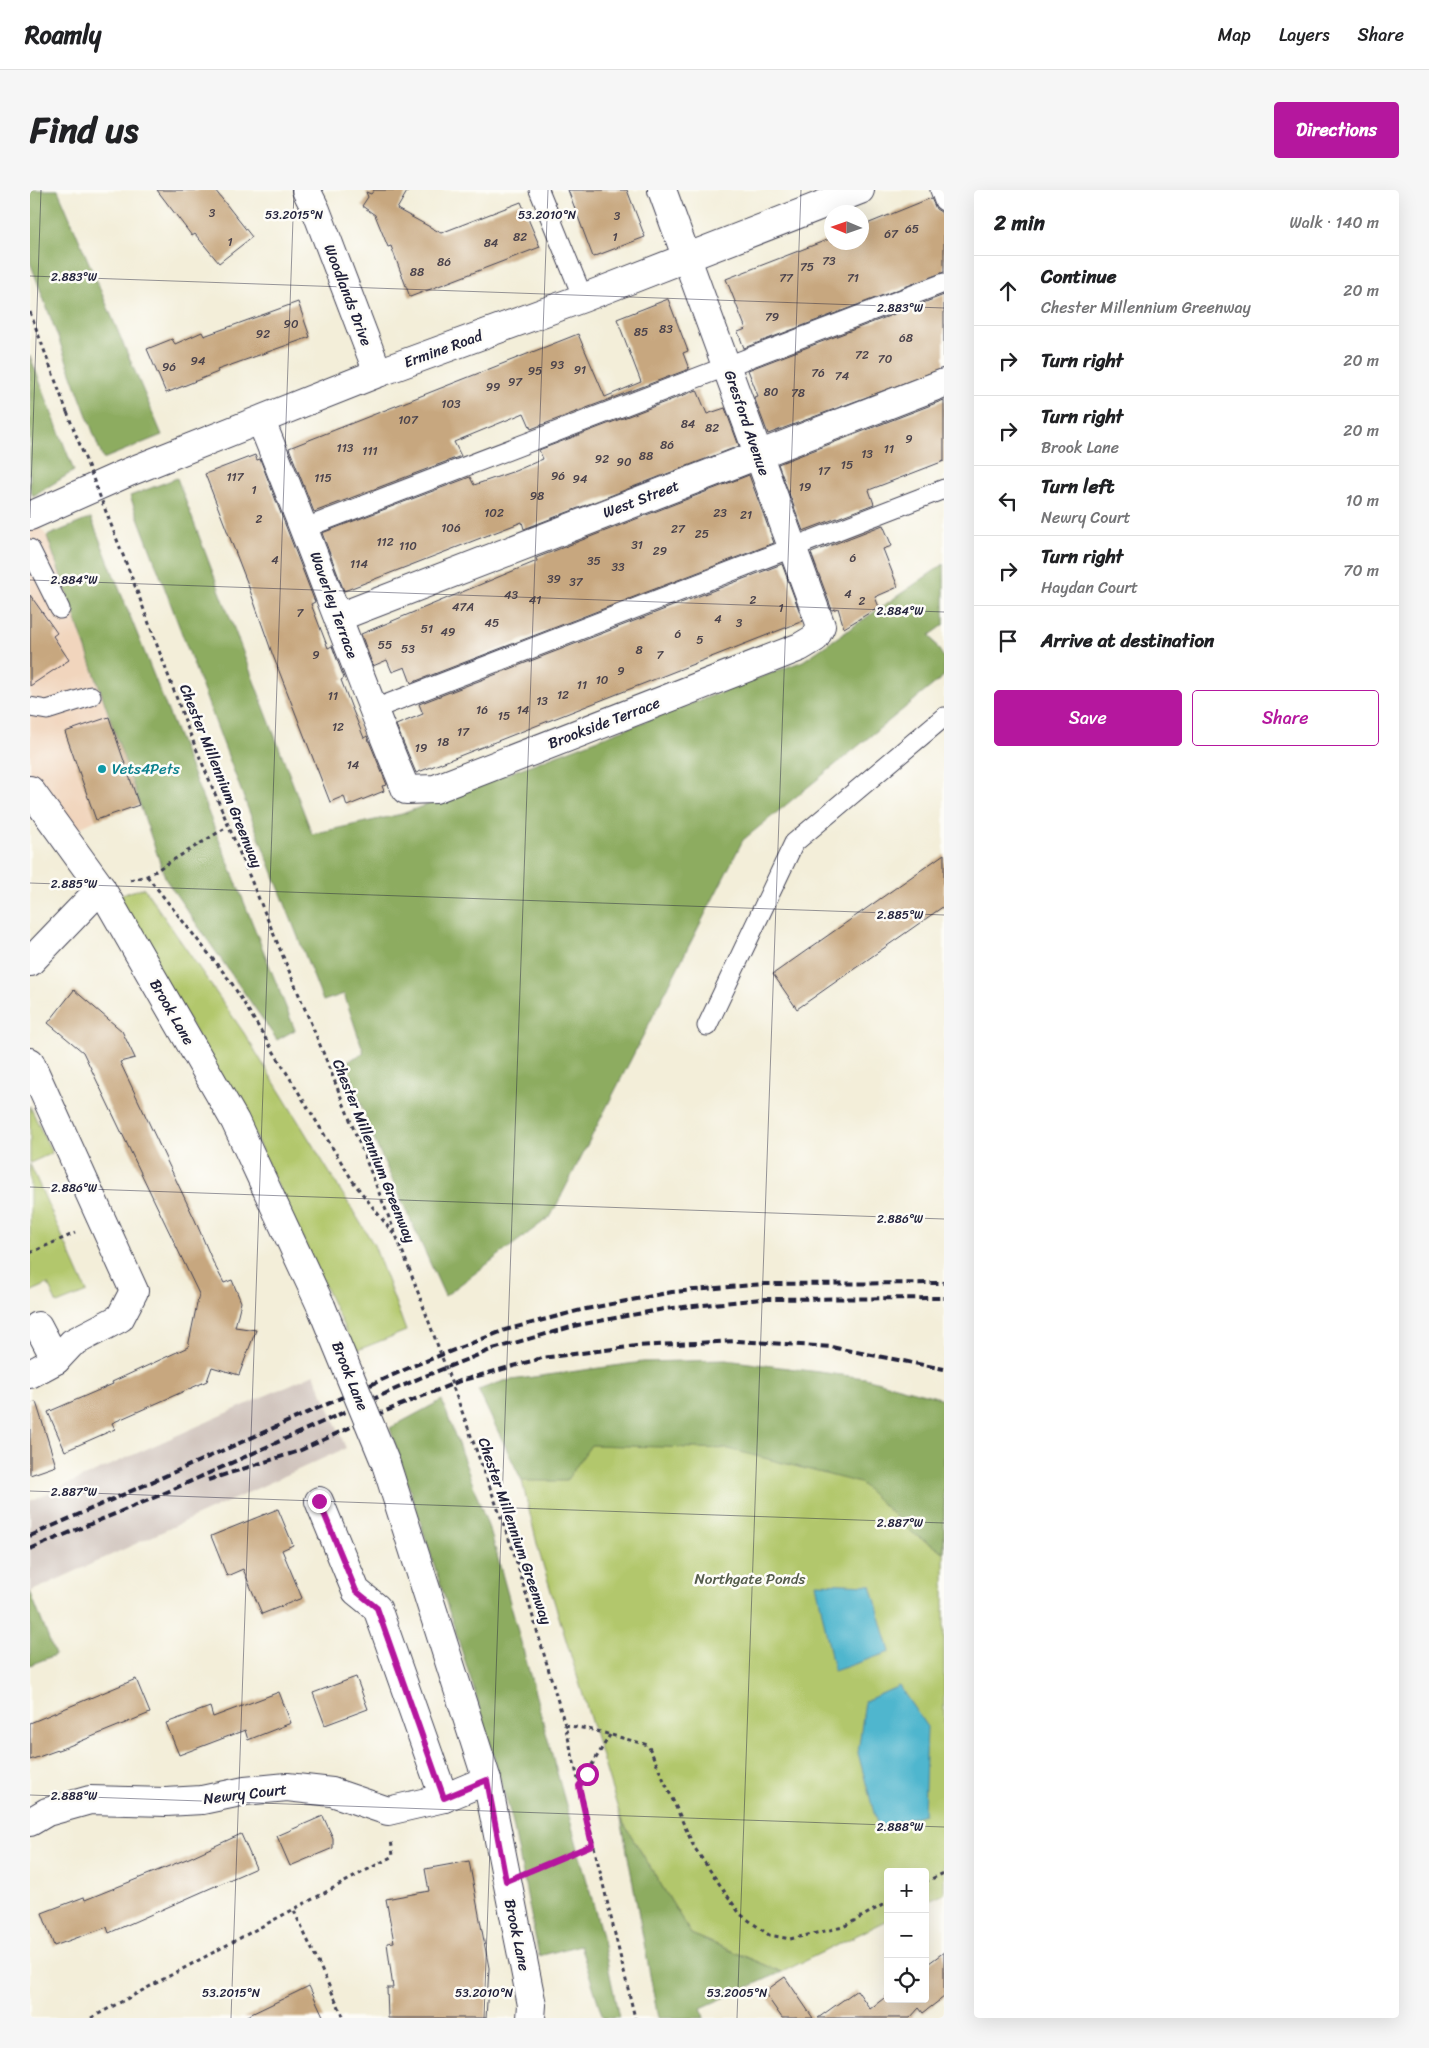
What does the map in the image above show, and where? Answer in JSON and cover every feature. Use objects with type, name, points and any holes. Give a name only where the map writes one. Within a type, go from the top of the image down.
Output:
[{"type":"street","name":"Woodlands Drive","points":[[306,190],[316,210],[378,373]]},
{"type":"street","name":"Gresford Avenue","points":[[662,190],[821,626],[815,638],[800,647]]},
{"type":"street","name":"Ermine Road","points":[[30,516],[129,472],[378,373],[583,298],[860,190]]},
{"type":"street","name":"West Street","points":[[339,617],[944,383]]},
{"type":"street","name":"Waverley Terrace","points":[[261,421],[305,528],[372,710],[406,790]]},
{"type":"street","name":"Brookside Terrace","points":[[406,790],[435,789],[800,647]]},
{"type":"street","name":"Brook Lane","points":[[30,790],[101,888],[235,1121],[321,1306],[386,1464],[487,1780],[532,2005],[531,2018]]},
{"type":"street","points":[[30,962],[101,888]]},
{"type":"street","points":[[30,1062],[134,1291],[120,1318],[72,1343],[56,1360],[30,1374]]},
{"type":"street","points":[[38,1326],[56,1360]]},
{"type":"street","points":[[319,1501],[356,1591],[377,1608],[444,1798]]},
{"type":"street","points":[[388,1811],[444,1798],[487,1780]]},
{"type":"street","name":"Newry Court","points":[[30,1822],[46,1812],[90,1800],[166,1802],[202,1800],[245,1791],[287,1787],[332,1792],[388,1811]]},
{"type":"lane","points":[[539,190],[583,298]]},
{"type":"lane","points":[[940,190],[944,201]]},
{"type":"lane","points":[[305,528],[944,283]]},
{"type":"lane","points":[[372,710],[944,489]]},
{"type":"lane","points":[[32,556],[60,609]]},
{"type":"lane","points":[[30,707],[47,710],[91,696]]},
{"type":"lane","points":[[706,1026],[794,843],[944,716]]},
{"type":"path","name":"Chester Millennium Greenway","points":[[30,312],[188,728],[328,1066],[409,1268],[513,1550],[565,1725],[592,1845],[635,2018]]},
{"type":"path","points":[[228,827],[146,876],[231,982],[354,1184],[398,1240]]},
{"type":"path","points":[[30,1253],[102,1221]]},
{"type":"path","points":[[565,1725],[648,1745],[694,1847],[740,1914],[769,1935],[790,1939],[843,1927],[884,1904]]},
{"type":"path","points":[[579,1786],[610,1735]]},
{"type":"path","points":[[91,2018],[294,1911],[393,1856],[388,1811]]},
{"type":"path","points":[[506,1881],[592,1845]]},
{"type":"path","points":[[929,1880],[944,1873]]},
{"type":"path","points":[[294,1911],[344,2018]]},
{"type":"shaded area","points":[[30,516],[47,536],[139,805],[96,820],[63,836],[30,790]]},
{"type":"shaded area","points":[[314,1374],[346,1448],[30,1592],[30,1501]]},
{"type":"green space","points":[[30,190],[58,190],[162,435],[103,459],[30,262]]},
{"type":"green space","points":[[30,356],[74,471],[33,496],[30,487]]},
{"type":"green space","points":[[177,478],[312,834],[402,814],[803,661],[944,564],[944,625],[930,635],[944,658],[944,676],[743,840],[551,1216],[445,1296],[372,1135],[346,1062],[364,1053],[344,994],[323,1001],[130,496]]},
{"type":"green space","points":[[91,518],[295,1030],[277,1040],[166,880],[47,536]]},
{"type":"green space","points":[[144,888],[244,1033],[374,1245],[406,1331],[355,1351],[247,1119],[115,896]]},
{"type":"green space","points":[[30,1106],[52,1153],[30,1163]]},
{"type":"green space","points":[[30,1164],[87,1292],[57,1304],[48,1284],[30,1292]]},
{"type":"green space","points":[[726,1360],[865,1378],[944,1399],[944,1552],[915,1535],[860,1483],[729,1449],[591,1445],[566,1481],[522,1481],[478,1390],[504,1381],[643,1362]]},
{"type":"green space","name":"Northgate Ponds","points":[[692,1373],[944,1422],[944,1893],[929,1900],[929,1868],[884,1868],[884,1922],[782,1972],[691,1934],[621,1819],[539,1552],[522,1481]]},
{"type":"green space","points":[[442,1400],[492,1537],[601,1932],[619,2018],[603,2018],[580,1945],[539,1956],[512,1819],[474,1689],[390,1428]]},
{"type":"green space","points":[[30,1591],[55,1655],[30,1665]]},
{"type":"green space","points":[[621,1819],[691,1934],[782,1972],[701,2008],[704,2018],[658,2018]]},
{"type":"water","points":[[816,1583],[871,1585],[890,1652],[834,1671]]},
{"type":"water","points":[[899,1686],[927,1727],[924,1814],[878,1828],[858,1753],[865,1701]]},
{"type":"building","points":[[157,190],[215,190],[252,237],[219,263],[195,234],[192,236]]},
{"type":"building","points":[[374,190],[408,190],[397,209],[441,233],[521,202],[540,247],[410,297],[391,246],[388,247],[375,215],[362,206],[368,197],[366,192],[371,194]]},
{"type":"building","points":[[568,190],[627,190],[645,237],[593,257]]},
{"type":"building","points":[[931,198],[936,209],[941,212],[944,219],[944,272],[744,348],[738,332],[746,329],[726,279],[824,241],[824,250],[869,250],[869,223]]},
{"type":"building","points":[[944,295],[944,368],[768,434],[754,397],[758,396],[748,370]]},
{"type":"building","points":[[668,299],[688,351],[683,353],[689,369],[531,429],[524,413],[454,442],[461,456],[314,512],[289,448],[578,334],[605,397],[641,382],[617,319]]},
{"type":"building","points":[[298,302],[310,337],[217,370],[218,372],[166,393],[147,349],[172,339],[175,344],[202,332],[204,336]]},
{"type":"building","points":[[697,390],[707,414],[725,408],[739,446],[524,529],[522,522],[344,591],[322,533],[470,477],[474,485],[515,471],[543,459],[539,450]]},
{"type":"building","points":[[944,400],[944,461],[869,490],[874,504],[803,531],[778,464]]},
{"type":"building","points":[[255,455],[257,460],[260,459],[315,602],[311,604],[328,648],[332,646],[344,678],[341,680],[351,706],[364,738],[367,736],[387,785],[382,786],[384,791],[347,806],[344,796],[330,802],[205,474]]},
{"type":"building","points":[[749,475],[774,543],[411,683],[405,667],[392,672],[387,660],[373,666],[361,634],[537,561],[536,558]]},
{"type":"building","points":[[883,525],[892,546],[883,549],[898,587],[875,597],[879,607],[844,628],[838,608],[832,610],[811,553]]},
{"type":"building","points":[[782,564],[803,621],[416,773],[396,725],[423,714],[419,704]]},
{"type":"building","points":[[30,595],[57,633],[53,636],[69,660],[30,686]]},
{"type":"building","name":"Vets4Pets","points":[[109,717],[139,805],[96,820],[65,732]]},
{"type":"building","points":[[944,854],[944,906],[797,1009],[773,974]]},
{"type":"building","points":[[74,990],[122,1031],[135,1058],[120,1062],[213,1262],[224,1283],[232,1280],[241,1302],[235,1327],[256,1330],[239,1375],[212,1367],[207,1381],[112,1423],[115,1429],[65,1451],[48,1412],[113,1384],[112,1382],[188,1347],[199,1294],[83,1052],[48,1023]]},
{"type":"building","points":[[36,1402],[56,1466],[30,1475],[30,1403]]},
{"type":"building","points":[[278,1509],[293,1545],[282,1550],[302,1598],[262,1614],[243,1569],[227,1576],[211,1536]]},
{"type":"building","points":[[356,1677],[368,1709],[325,1725],[313,1693]]},
{"type":"building","points":[[136,1679],[150,1713],[30,1760],[30,1723]]},
{"type":"building","points":[[279,1692],[291,1723],[248,1740],[245,1730],[179,1755],[166,1723],[210,1707],[213,1717]]},
{"type":"building","points":[[323,1816],[333,1838],[333,1848],[290,1866],[277,1836]]},
{"type":"building","points":[[241,1834],[256,1868],[109,1933],[107,1927],[54,1946],[42,1913],[84,1897],[85,1900],[189,1858]]},
{"type":"building","points":[[469,1861],[489,1968],[486,2018],[388,2018],[387,1988],[393,1988],[387,1943],[394,1942],[386,1899],[429,1891],[425,1869]]},
{"type":"building","points":[[944,1952],[944,1997],[923,2013],[919,2008],[910,2018],[818,2018],[857,1990],[870,2009],[884,1998],[884,2003],[929,2003],[929,1963]]},
{"type":"building","points":[[785,1977],[813,2018],[782,2018],[764,1992]]},
{"type":"building","points":[[309,1986],[324,2018],[243,2018],[297,1992]]},
{"type":"railway","points":[[30,1536],[413,1366],[505,1330],[581,1310],[672,1292],[763,1284],[944,1283]]},
{"type":"railway","points":[[30,1549],[158,1496],[420,1378],[493,1349],[578,1325],[664,1309],[762,1299],[944,1298]]},
{"type":"railway","points":[[208,1480],[299,1451],[381,1413],[460,1381],[542,1358],[636,1346],[736,1341],[831,1347],[944,1369]]},
{"type":"place","name":"Vets4Pets","points":[[102,769]]},
{"type":"route","points":[[319,1501],[356,1591],[377,1608],[444,1798],[487,1780],[506,1881],[592,1845],[579,1786],[587,1774]]}]
